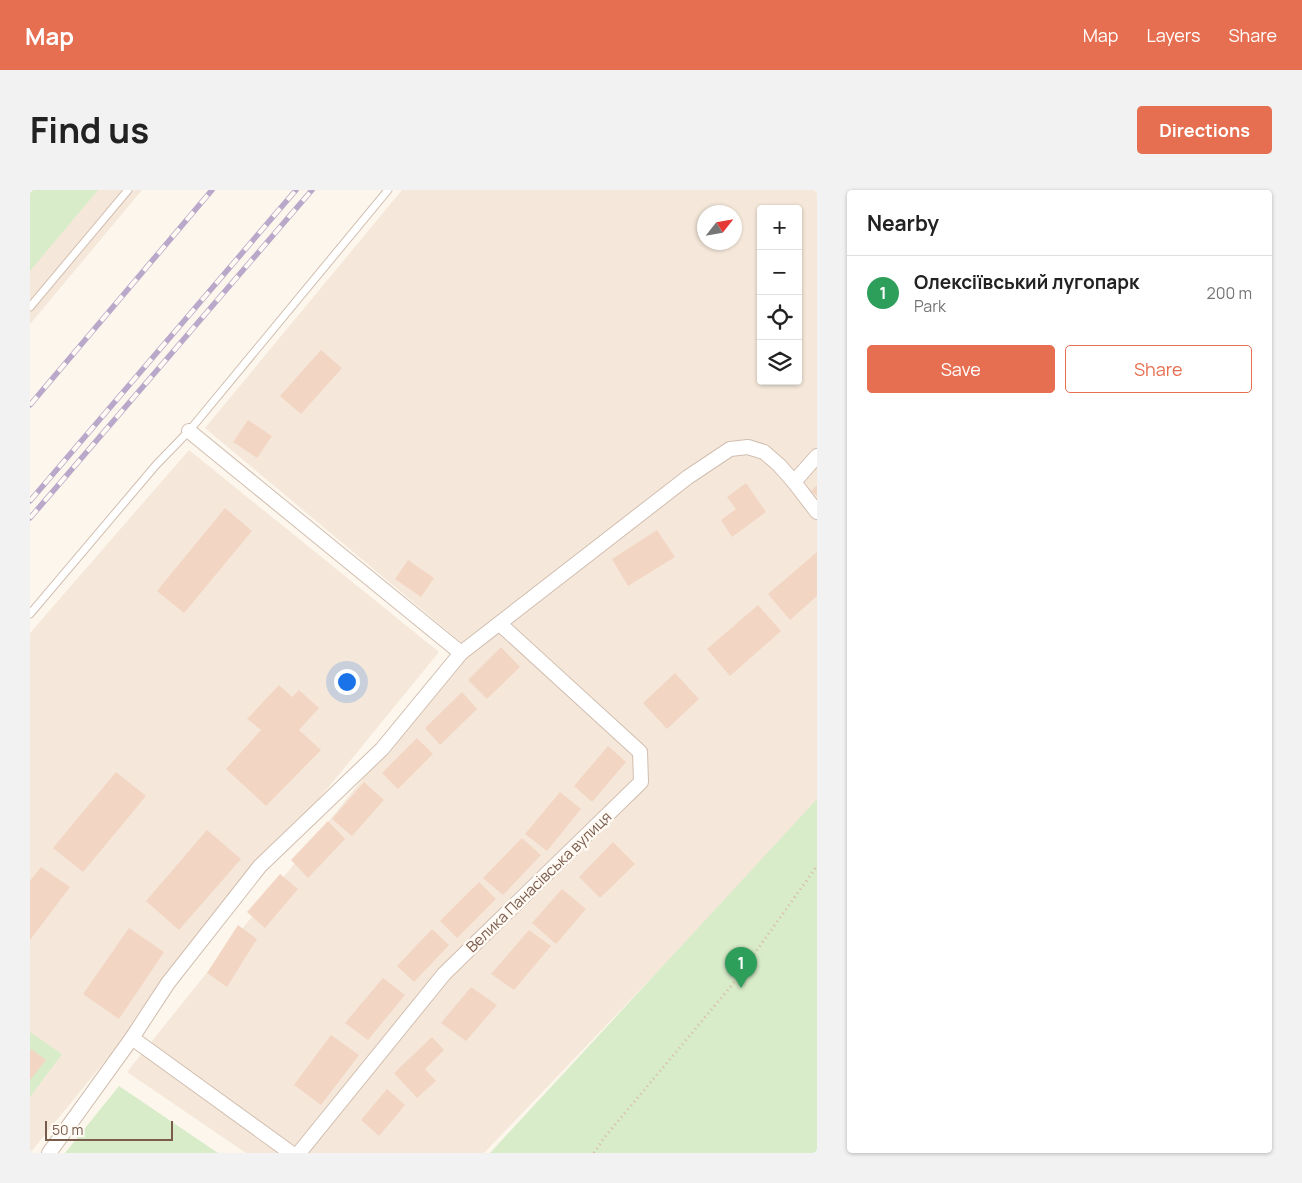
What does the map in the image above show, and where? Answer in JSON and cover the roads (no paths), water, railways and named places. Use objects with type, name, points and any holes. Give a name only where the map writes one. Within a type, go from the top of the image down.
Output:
[{"type":"street","points":[[189,431],[461,653]]},
{"type":"street","points":[[49,1153],[132,1038],[168,983],[260,866],[382,749],[461,653],[688,477],[730,449],[748,447],[764,452],[780,465],[817,512]]},
{"type":"street","points":[[794,482],[817,456]]},
{"type":"street","name":"Велика Панасівська вулиця","points":[[300,1153],[444,974],[641,782],[640,752],[500,624]]},
{"type":"street","points":[[132,1038],[291,1153]]},
{"type":"lane","points":[[30,307],[128,190]]},
{"type":"lane","points":[[30,614],[156,465],[189,431],[388,190]]},
{"type":"railway","points":[[30,405],[212,190]]},
{"type":"railway","points":[[30,501],[296,190]]},
{"type":"railway","points":[[30,518],[312,190]]},
{"type":"place","name":"Олексіївський лугопарк","points":[[741,988]]}]
